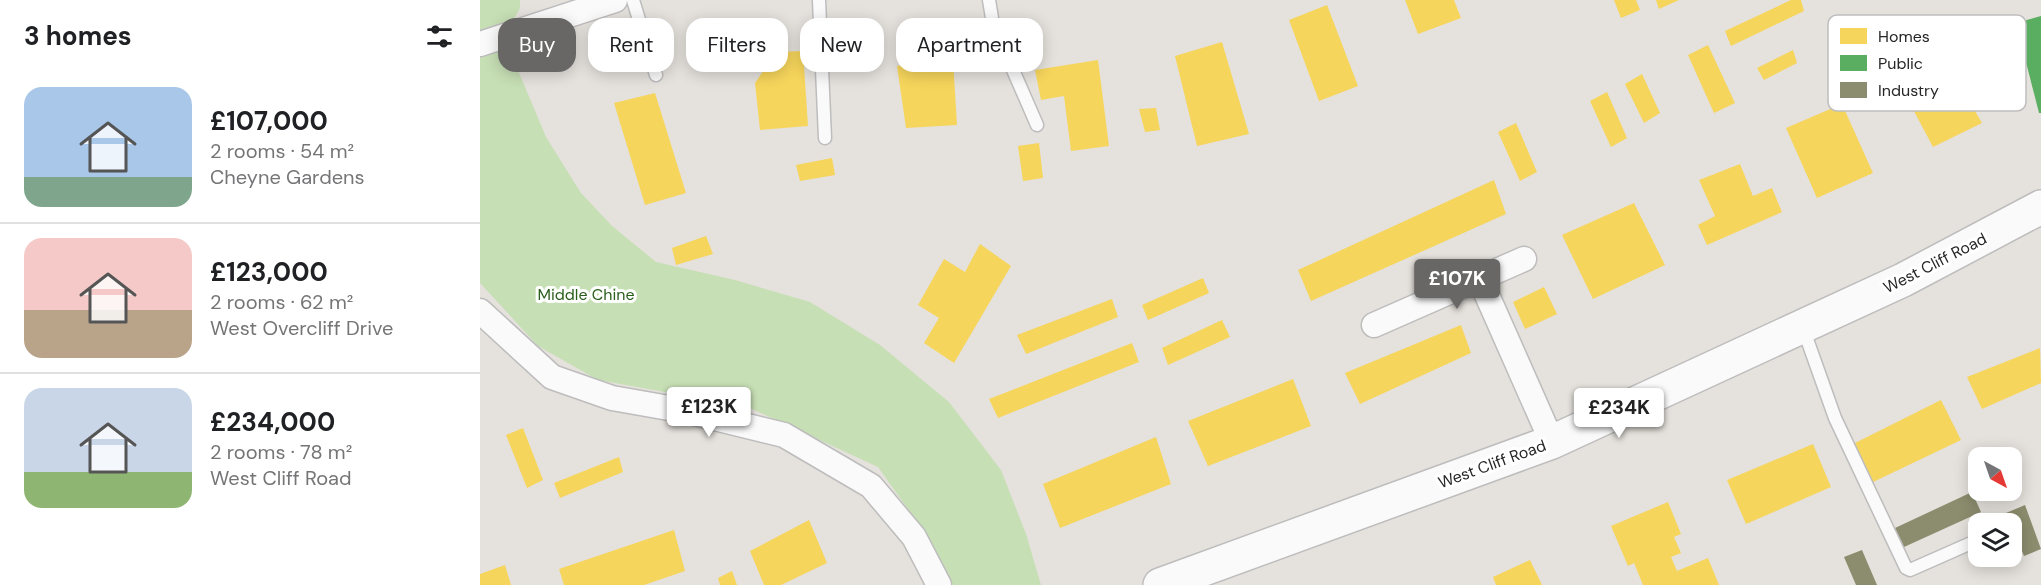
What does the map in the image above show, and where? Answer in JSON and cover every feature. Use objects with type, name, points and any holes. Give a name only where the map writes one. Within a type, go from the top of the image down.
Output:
[{"type":"street","points":[[480,44],[601,2]]},
{"type":"street","name":"West Cliff Road","points":[[1160,585],[1552,442],[1903,280],[2037,213]]},
{"type":"street","points":[[1374,325],[1524,259]]},
{"type":"street","points":[[1479,277],[1552,442]]},
{"type":"street","points":[[480,311],[552,377],[612,398],[686,411],[784,435],[794,440],[871,486],[914,537],[939,585]]},
{"type":"lane","points":[[633,0],[656,75]]},
{"type":"lane","points":[[819,0],[825,138]]},
{"type":"lane","points":[[989,0],[993,24],[1037,125]]},
{"type":"lane","points":[[1803,327],[1835,418],[1906,568],[1910,570],[1921,567],[1968,545]]},
{"type":"green space","name":"Middle Chine","points":[[480,0],[520,0],[520,8],[514,18],[498,18],[498,72],[519,72],[546,137],[581,193],[612,226],[656,262],[735,280],[810,302],[880,345],[949,402],[1001,470],[1026,534],[1041,585],[953,585],[915,519],[878,467],[748,407],[598,380],[538,346],[480,283]]},
{"type":"building: Homes","points":[[1405,0],[1454,0],[1461,18],[1418,34]]},
{"type":"building: Homes","points":[[1614,0],[1636,0],[1640,10],[1621,18]]},
{"type":"building: Homes","points":[[1656,0],[1679,0],[1659,9]]},
{"type":"building: Homes","points":[[1791,0],[1801,0],[1804,11],[1731,46],[1725,31]]},
{"type":"building: Homes","points":[[1327,5],[1358,86],[1319,101],[1289,20]]},
{"type":"building: Homes","points":[[1222,42],[1249,134],[1197,146],[1175,56]]},
{"type":"building: Homes","points":[[1708,45],[1735,103],[1714,113],[1688,55]]},
{"type":"building: Homes","points":[[1793,50],[1797,63],[1764,80],[1757,68]]},
{"type":"building: Homes","points":[[800,51],[800,72],[804,72],[808,126],[760,130],[755,83],[762,72],[788,72],[788,52]]},
{"type":"building: Homes","points":[[1098,60],[1109,146],[1071,151],[1064,96],[1041,100],[1035,72],[1043,72],[1043,69]]},
{"type":"building: Homes","points":[[898,72],[954,72],[957,125],[906,128]]},
{"type":"building: Homes","points":[[1642,74],[1660,113],[1644,123],[1625,84]]},
{"type":"building: Homes","points":[[1607,92],[1627,138],[1611,147],[1590,101]]},
{"type":"building: Homes","points":[[655,93],[686,193],[645,205],[614,103]]},
{"type":"building: Homes","points":[[1156,108],[1160,130],[1145,132],[1139,109]]},
{"type":"building: Homes","points":[[1828,110],[1845,111],[1873,173],[1817,198],[1786,128]]},
{"type":"building: Homes","points":[[1914,111],[1975,111],[1982,123],[1933,147]]},
{"type":"building: Homes","points":[[1516,123],[1537,172],[1520,181],[1498,132]]},
{"type":"building: Homes","points":[[1039,143],[1043,178],[1023,181],[1018,146]]},
{"type":"building: Homes","points":[[832,158],[835,175],[800,181],[796,165]]},
{"type":"building: Homes","points":[[1740,164],[1753,196],[1772,188],[1782,212],[1707,245],[1698,225],[1715,216],[1699,180]]},
{"type":"building: Homes","points":[[1494,180],[1506,214],[1311,301],[1298,270]]},
{"type":"building: Homes","points":[[1634,203],[1665,265],[1593,299],[1562,235]]},
{"type":"building: Homes","points":[[706,236],[713,254],[676,265],[672,248]]},
{"type":"building: Homes","points":[[980,244],[1011,266],[954,363],[924,343],[939,318],[918,305],[944,259],[965,272]]},
{"type":"building: Homes","points":[[1203,278],[1209,293],[1148,320],[1142,305]]},
{"type":"building: Homes","points":[[1544,287],[1557,314],[1525,329],[1513,302]]},
{"type":"building: Homes","points":[[1112,299],[1118,317],[1026,354],[1017,335]]},
{"type":"building: Homes","points":[[1222,320],[1230,337],[1168,365],[1162,348]]},
{"type":"building: Homes","points":[[1461,325],[1471,353],[1360,404],[1345,373]]},
{"type":"building: Homes","points":[[1132,343],[1139,362],[998,418],[989,399]]},
{"type":"building: Homes","points":[[2040,348],[2041,383],[1982,409],[1967,377]]},
{"type":"building: Homes","points":[[1293,379],[1311,426],[1208,466],[1188,421]]},
{"type":"building: Homes","points":[[1941,400],[1961,440],[1871,483],[1853,444]]},
{"type":"building: Homes","points":[[523,428],[543,480],[527,488],[506,435]]},
{"type":"building: Homes","points":[[1156,437],[1171,484],[1060,528],[1043,484]]},
{"type":"building: Homes","points":[[1813,444],[1831,487],[1746,524],[1727,480]]},
{"type":"building: Homes","points":[[619,457],[623,472],[560,498],[554,483]]},
{"type":"building: Homes","points":[[1668,502],[1681,534],[1674,537],[1681,553],[1671,557],[1677,571],[1708,558],[1719,585],[1643,585],[1634,563],[1628,566],[1611,526]]},
{"type":"building: Homes","points":[[809,520],[827,563],[781,585],[764,585],[750,551]]},
{"type":"building: Homes","points":[[674,530],[685,571],[644,585],[564,585],[559,569]]},
{"type":"building: Homes","points":[[1530,560],[1542,585],[1496,585],[1493,577]]},
{"type":"building: Homes","points":[[505,565],[511,585],[480,585],[480,574]]},
{"type":"building: Homes","points":[[732,571],[737,585],[720,585],[718,578]]},
{"type":"building: Public","points":[[2041,16],[2041,113],[2039,113],[2026,62],[2026,20]]},
{"type":"building: Industry","points":[[1968,494],[1968,501],[1976,501],[1981,512],[1968,513],[1968,518],[1904,547],[1895,528]]},
{"type":"building: Industry","points":[[2025,505],[2041,549],[2024,556],[2022,513],[2006,513]]},
{"type":"building: Industry","points":[[1862,550],[1877,585],[1856,585],[1844,557]]}]
